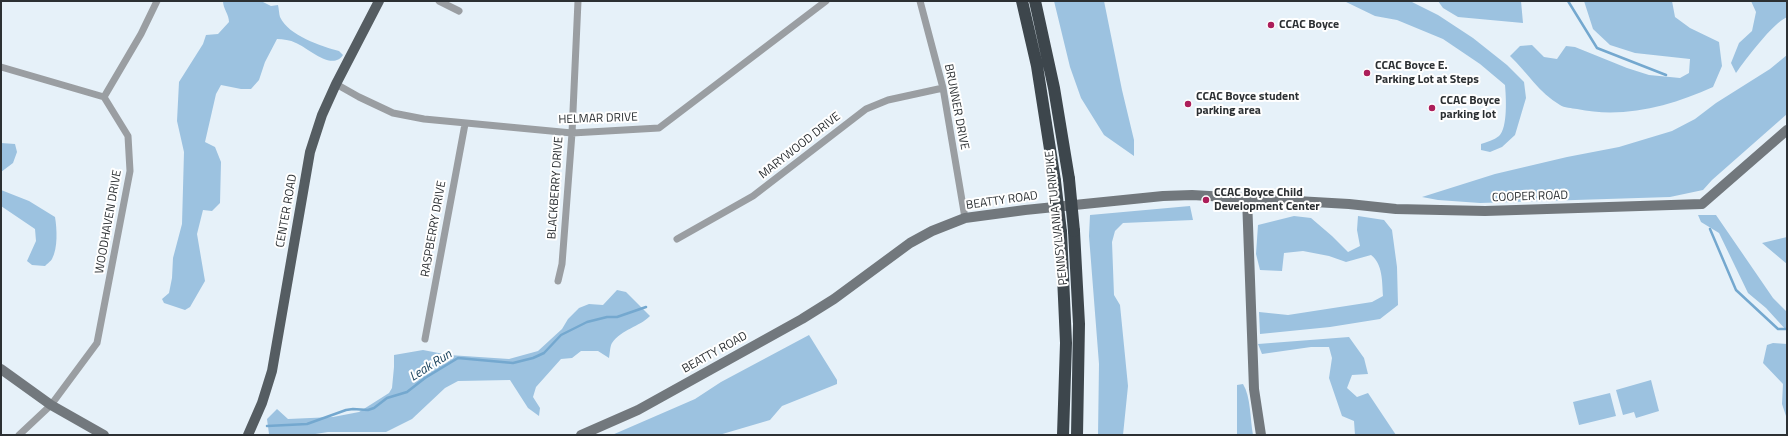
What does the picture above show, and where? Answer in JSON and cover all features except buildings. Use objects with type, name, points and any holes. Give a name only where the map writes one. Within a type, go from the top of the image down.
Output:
[{"type":"highway","name":"PENNSYLVANIA TURNPIKE","points":[[1022,1],[1037,66],[1055,181],[1061,232],[1066,343],[1064,435]]},
{"type":"highway","name":"PENNSYLVANIA TURNPIKE","points":[[1035,1],[1054,88],[1069,179],[1074,231],[1079,324],[1077,435]]},
{"type":"main road","name":"CENTER ROAD","points":[[248,435],[262,403],[272,371],[310,152],[322,115],[336,84],[379,1]]},
{"type":"street","points":[[1,67],[104,97],[141,34],[156,1]]},
{"type":"street","points":[[439,1],[459,11]]},
{"type":"street","name":"BLACKBERRY DRIVE","points":[[558,281],[562,264],[572,133],[578,1]]},
{"type":"street","name":"HELMAR DRIVE","points":[[336,84],[393,113],[424,119],[572,133],[659,128],[826,1]]},
{"type":"street","name":"BRUNNER DRIVE","points":[[920,1],[943,88],[965,218]]},
{"type":"street","name":"MARYWOOD DRIVE","points":[[677,240],[753,196],[866,109],[888,100],[943,88]]},
{"type":"street","name":"WOODHAVEN DRIVE","points":[[19,435],[51,405],[97,343],[130,171],[128,136],[104,97]]},
{"type":"street","name":"RASPBERRY DRIVE","points":[[425,339],[465,124]]},
{"type":"street","name":"COOPER ROAD","points":[[1247,198],[1349,204],[1396,210],[1485,211],[1702,204],[1787,130]]},
{"type":"street","name":"BEATTY ROAD","points":[[581,435],[638,410],[802,320],[834,299],[910,243],[932,231],[965,218],[1026,210],[1163,196],[1192,195],[1247,198]]},
{"type":"street","points":[[1247,198],[1254,389],[1261,435]]},
{"type":"street","points":[[1,369],[51,405],[104,435]]},
{"type":"shaded area","points":[[223,1],[261,1],[271,6],[278,5],[280,17],[290,30],[306,39],[339,51],[343,55],[338,60],[326,60],[294,42],[277,39],[265,62],[259,80],[251,89],[241,89],[221,85],[216,94],[205,142],[215,147],[221,162],[220,203],[212,211],[203,210],[197,234],[205,281],[190,307],[185,310],[164,303],[162,299],[169,293],[172,278],[173,258],[182,224],[184,152],[177,121],[179,82],[203,44],[206,35],[218,34],[229,22]]},
{"type":"shaded area","points":[[1054,1],[1104,1],[1134,140],[1134,156],[1104,135],[1081,98],[1070,67]]},
{"type":"shaded area","points":[[1344,1],[1410,1],[1438,15],[1473,38],[1507,65],[1524,82],[1526,98],[1515,135],[1502,147],[1490,152],[1481,150],[1481,144],[1495,139],[1502,132],[1506,104],[1505,85],[1480,64],[1443,39],[1397,20],[1375,16]]},
{"type":"shaded area","points":[[1438,1],[1521,1],[1523,23],[1458,17],[1443,8]]},
{"type":"shaded area","points":[[1584,1],[1672,1],[1675,17],[1690,28],[1719,42],[1722,66],[1713,87],[1664,105],[1629,111],[1594,112],[1560,105],[1546,95],[1510,56],[1520,46],[1532,45],[1544,57],[1557,59],[1566,46],[1575,47],[1627,68],[1649,75],[1680,78],[1689,73],[1690,59],[1635,53],[1610,45],[1593,29]]},
{"type":"shaded area","points":[[1751,1],[1787,1],[1787,17],[1767,34],[1736,73],[1731,63],[1739,43],[1752,31],[1756,12]]},
{"type":"shaded area","points":[[1787,55],[1787,114],[1712,180],[1703,190],[1670,197],[1480,203],[1438,200],[1422,197],[1495,174],[1567,157],[1619,147],[1672,131],[1695,119],[1716,103],[1770,69]]},
{"type":"shaded area","points":[[1,143],[15,144],[17,152],[13,163],[1,172]]},
{"type":"shaded area","points":[[1,190],[29,201],[55,217],[57,233],[54,255],[50,262],[45,266],[32,265],[27,261],[36,241],[35,229],[1,206]]},
{"type":"shaded area","points":[[1190,206],[1193,220],[1123,223],[1115,231],[1112,242],[1114,295],[1120,305],[1128,386],[1123,435],[1098,435],[1099,364],[1089,236],[1090,215]]},
{"type":"shaded area","points":[[1698,215],[1716,215],[1773,298],[1787,312],[1787,331],[1766,308],[1748,293],[1719,233],[1701,222]]},
{"type":"shaded area","points":[[1294,216],[1311,218],[1348,252],[1360,246],[1357,230],[1358,216],[1384,220],[1392,230],[1397,267],[1398,305],[1380,319],[1330,327],[1260,334],[1259,312],[1288,315],[1372,302],[1383,296],[1380,268],[1378,263],[1371,255],[1346,262],[1329,256],[1303,251],[1284,253],[1282,271],[1260,270],[1256,254],[1258,225]]},
{"type":"shaded area","points":[[1787,237],[1787,264],[1762,243]]},
{"type":"shaded area","points":[[617,290],[626,292],[650,316],[616,338],[611,344],[609,358],[598,351],[581,351],[572,358],[561,359],[536,387],[533,397],[540,408],[539,416],[528,408],[510,380],[458,381],[445,388],[412,419],[386,432],[328,432],[309,435],[269,434],[267,419],[277,409],[288,419],[333,417],[359,412],[389,393],[392,388],[394,355],[423,350],[449,355],[509,359],[538,351],[562,329],[568,319],[579,308],[589,304],[603,305]]},
{"type":"shaded area","points":[[809,335],[837,380],[837,384],[782,406],[770,420],[719,435],[612,435],[695,399],[721,382]]},
{"type":"shaded area","points":[[1349,337],[1364,358],[1368,374],[1352,375],[1347,388],[1357,397],[1368,393],[1396,435],[1355,435],[1354,421],[1342,416],[1329,378],[1332,358],[1329,347],[1311,347],[1262,354],[1258,344]]},
{"type":"shaded area","points":[[1773,343],[1787,344],[1787,419],[1782,404],[1783,384],[1763,363],[1767,345]]},
{"type":"shaded area","points":[[1651,380],[1659,411],[1636,418],[1634,412],[1623,415],[1616,390]]},
{"type":"shaded area","points":[[1243,384],[1248,395],[1253,435],[1237,435],[1237,385]]},
{"type":"shaded area","points":[[1610,393],[1616,416],[1579,425],[1573,402]]},
{"type":"waterway","points":[[1568,1],[1597,48],[1666,75]]},
{"type":"waterway","points":[[1710,229],[1736,290],[1778,329],[1787,329]]},
{"type":"waterway","name":"Leak Run","points":[[267,426],[307,424],[346,410],[368,410],[374,408],[387,398],[407,392],[425,378],[458,358],[513,363],[533,358],[544,353],[561,335],[587,322],[607,317],[617,317],[646,307]]},
{"type":"place","name":"CCAC Boyce","points":[[1271,25]]},
{"type":"place","name":"CCAC Boyce E. Parking Lot at Steps","points":[[1367,73]]},
{"type":"place","name":"CCAC Boyce student parking area","points":[[1188,104]]},
{"type":"place","name":"CCAC Boyce parking lot","points":[[1432,108]]},
{"type":"place","name":"CCAC Boyce Child Development Center","points":[[1206,200]]}]
